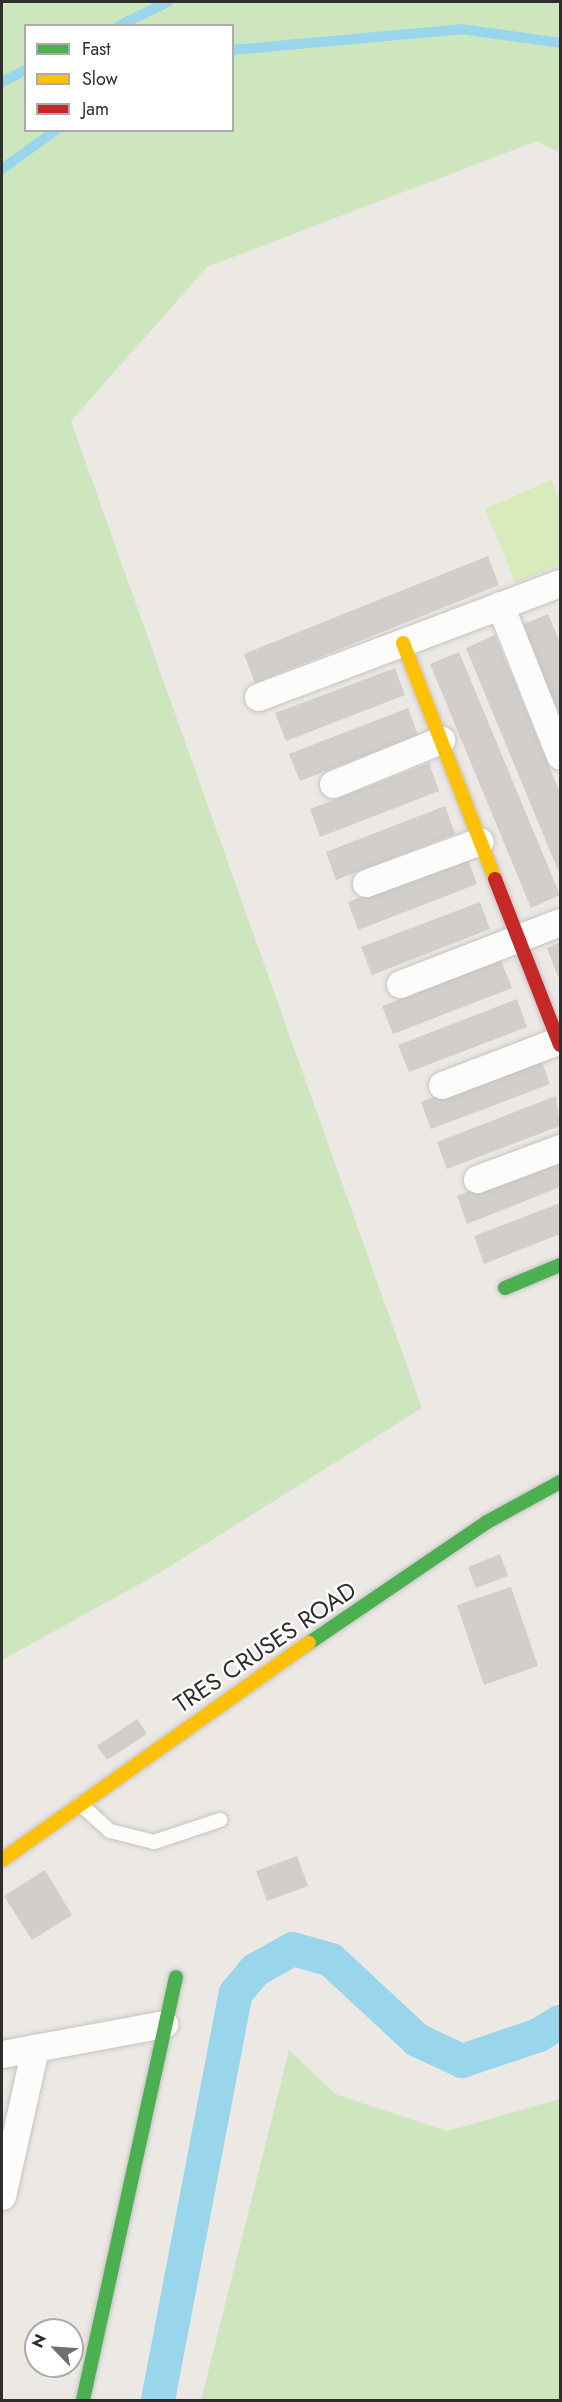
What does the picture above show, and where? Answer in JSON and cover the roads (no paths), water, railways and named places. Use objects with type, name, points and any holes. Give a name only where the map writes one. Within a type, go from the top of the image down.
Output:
[{"type":"street","points":[[258,697],[561,582]]},
{"type":"street","points":[[500,605],[561,756]]},
{"type":"street","points":[[403,643],[560,1042],[442,1085]]},
{"type":"street","points":[[333,784],[441,740]]},
{"type":"street","points":[[366,883],[480,841]]},
{"type":"street","points":[[400,984],[561,922]]},
{"type":"street","points":[[477,1179],[561,1148]]},
{"type":"street","points":[[505,1288],[561,1265]]},
{"type":"street","name":"TRES CRUSES ROAD","points":[[2,1860],[487,1522],[561,1482]]},
{"type":"street","points":[[83,2400],[176,1977]]},
{"type":"street","points":[[2,2054],[164,2024]]},
{"type":"street","points":[[2,2196],[35,2048]]},
{"type":"lane","points":[[80,1804],[110,1831],[154,1842],[220,1820]]},
{"type":"waterway","points":[[122,24],[168,2]]},
{"type":"waterway","points":[[234,50],[461,29],[560,43]]},
{"type":"waterway","points":[[2,82],[24,71]]},
{"type":"waterway","points":[[2,169],[53,132]]},
{"type":"waterway","points":[[158,2400],[236,1993],[255,1970],[293,1949],[331,1960],[417,2040],[462,2061],[539,2035],[560,2022]]}]
